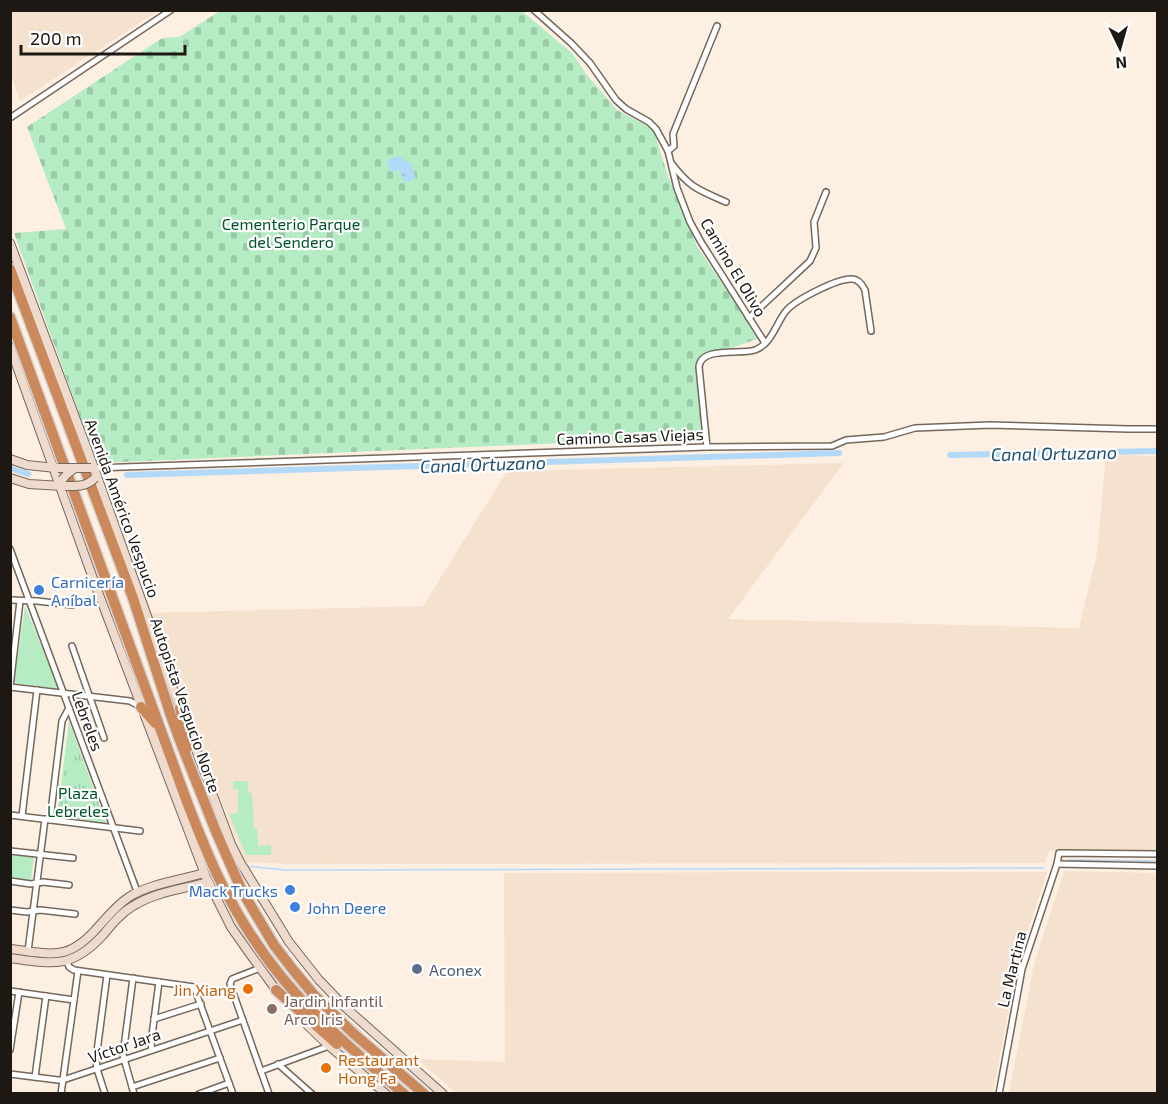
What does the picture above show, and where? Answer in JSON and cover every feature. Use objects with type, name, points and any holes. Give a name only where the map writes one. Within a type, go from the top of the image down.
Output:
[{"type":"highway","name":"Autopista Vespucio Norte","points":[[10,269],[133,598],[170,712],[238,884],[284,959],[314,995],[340,1021],[424,1094]]},
{"type":"highway","name":"Autopista Vespucio Norte","points":[[10,317],[208,856],[227,895],[265,955],[299,997],[334,1033],[404,1094]]},
{"type":"highway","points":[[141,707],[153,720],[166,743]]},
{"type":"highway","points":[[180,708],[196,782]]},
{"type":"highway","points":[[276,990],[338,1045],[370,1065]]},
{"type":"main road","name":"Avenida Américo Vespucio","points":[[10,243],[96,471],[180,708],[231,844],[242,867],[284,935],[313,972],[346,1008],[443,1094]]},
{"type":"main road","points":[[10,347],[56,467],[136,694],[208,882],[231,927],[276,990],[329,1046],[386,1094]]},
{"type":"main road","points":[[10,459],[27,465],[96,471],[90,483],[83,486],[29,484],[10,478]]},
{"type":"main road","points":[[62,484],[67,474],[76,468]]},
{"type":"main road","points":[[10,949],[56,953],[75,948],[87,939],[116,908],[137,893],[204,873]]},
{"type":"main road","points":[[10,958],[41,962],[67,961],[78,957],[90,949],[129,908],[153,897],[208,882]]},
{"type":"street","points":[[10,118],[171,10]]},
{"type":"street","name":"Camino El Olivo","points":[[534,10],[572,43],[590,63],[616,100],[656,129],[668,151],[676,188],[690,222],[765,343],[786,311],[794,304],[809,294],[844,280],[854,279],[862,284],[865,290],[871,331]]},
{"type":"street","points":[[668,151],[674,146],[673,134],[717,26]]},
{"type":"street","points":[[672,163],[685,180],[695,188],[726,202]]},
{"type":"street","points":[[749,318],[810,261],[816,248],[814,222],[826,192]]},
{"type":"street","points":[[707,447],[699,362],[706,356],[757,350],[765,343]]},
{"type":"street","name":"Camino Casas Viejas","points":[[96,471],[707,447],[832,446],[846,440],[884,437],[915,428],[990,425],[1158,429]]},
{"type":"street","name":"Lebreles","points":[[10,549],[141,902]]},
{"type":"street","points":[[10,569],[18,570]]},
{"type":"street","points":[[10,600],[72,605]]},
{"type":"street","points":[[20,602],[10,687],[130,701],[141,707]]},
{"type":"street","points":[[72,646],[104,738]]},
{"type":"street","points":[[22,816],[37,690]]},
{"type":"street","points":[[130,701],[136,694]]},
{"type":"street","points":[[28,951],[40,854],[63,721],[69,708]]},
{"type":"street","points":[[10,815],[140,831]]},
{"type":"street","points":[[10,851],[73,858]]},
{"type":"street","name":"La Martina","points":[[999,1094],[1024,962],[1059,853],[1158,855]]},
{"type":"street","points":[[1057,864],[1158,866]]},
{"type":"street","points":[[10,881],[69,885]]},
{"type":"street","points":[[10,910],[27,912],[40,910],[75,914]]},
{"type":"street","points":[[67,961],[70,969],[78,971],[194,987],[233,1094]]},
{"type":"street","points":[[260,968],[232,979],[230,985],[269,1094]]},
{"type":"street","points":[[61,1094],[78,971]]},
{"type":"street","points":[[105,1094],[96,1059],[107,975]]},
{"type":"street","points":[[133,978],[123,1050],[123,1060],[133,1090],[220,1058]]},
{"type":"street","points":[[152,1050],[150,1045],[159,981]]},
{"type":"street","points":[[10,991],[74,1000]]},
{"type":"street","points":[[10,1050],[19,992]]},
{"type":"street","points":[[35,1077],[46,996]]},
{"type":"street","points":[[154,1019],[201,1004]]},
{"type":"street","name":"Víctor Jara","points":[[10,1074],[63,1080],[243,1020]]},
{"type":"street","points":[[261,1071],[329,1046]]},
{"type":"street","points":[[278,1065],[312,1094]]},
{"type":"street","points":[[199,1094],[229,1083]]},
{"type":"shaded area","points":[[11,10],[158,11],[20,101],[11,76]]},
{"type":"shaded area","points":[[1106,455],[1157,456],[1157,851],[1049,851],[1045,863],[292,864],[245,862],[151,613],[423,606],[507,471],[844,463],[728,619],[1079,628],[1097,553]]},
{"type":"shaded area","points":[[1064,871],[1157,873],[1157,1093],[1009,1093],[1034,964]]},
{"type":"shaded area","points":[[1047,872],[1017,963],[993,1093],[456,1093],[417,1059],[505,1062],[504,873]]},
{"type":"green space","name":"Cementerio Parque del Sendero","points":[[220,11],[522,11],[572,53],[587,75],[617,110],[653,129],[668,176],[692,230],[696,245],[757,339],[706,354],[696,362],[703,440],[611,441],[97,463],[14,233],[66,229],[27,127],[162,38],[179,37]]},
{"type":"green space","points":[[25,606],[59,689],[14,683]]},
{"type":"green space","name":"Plaza Lebreles","points":[[69,721],[106,823],[57,816]]},
{"type":"green space","points":[[233,781],[248,781],[248,792],[252,794],[254,828],[257,828],[258,846],[271,845],[271,855],[246,855],[229,814],[238,813],[238,789],[233,789]]},
{"type":"green space","points":[[11,855],[34,857],[31,880],[11,878]]},
{"type":"water","points":[[399,156],[406,162],[410,161],[416,178],[405,183],[399,170],[391,172],[387,160]]},
{"type":"waterway","name":"Canal Ortuzano","points":[[950,455],[1158,451]]},
{"type":"waterway","name":"Canal Ortuzano","points":[[127,475],[839,453]]},
{"type":"waterway","name":"Canal Ortuzano","points":[[10,468],[28,474]]},
{"type":"waterway","points":[[1069,860],[1158,861]]},
{"type":"waterway","points":[[247,866],[285,870],[1044,868]]},
{"type":"place","name":"Carnicería Aníbal","points":[[39,590]]},
{"type":"place","name":"Mack Trucks","points":[[290,890]]},
{"type":"place","name":"John Deere","points":[[295,907]]},
{"type":"place","name":"Aconex","points":[[417,969]]},
{"type":"place","name":"Jin Xiang","points":[[248,989]]},
{"type":"place","name":"Jardin Infantil Arco Iris","points":[[272,1009]]},
{"type":"place","name":"Restaurant Hong Fa","points":[[326,1068]]}]
